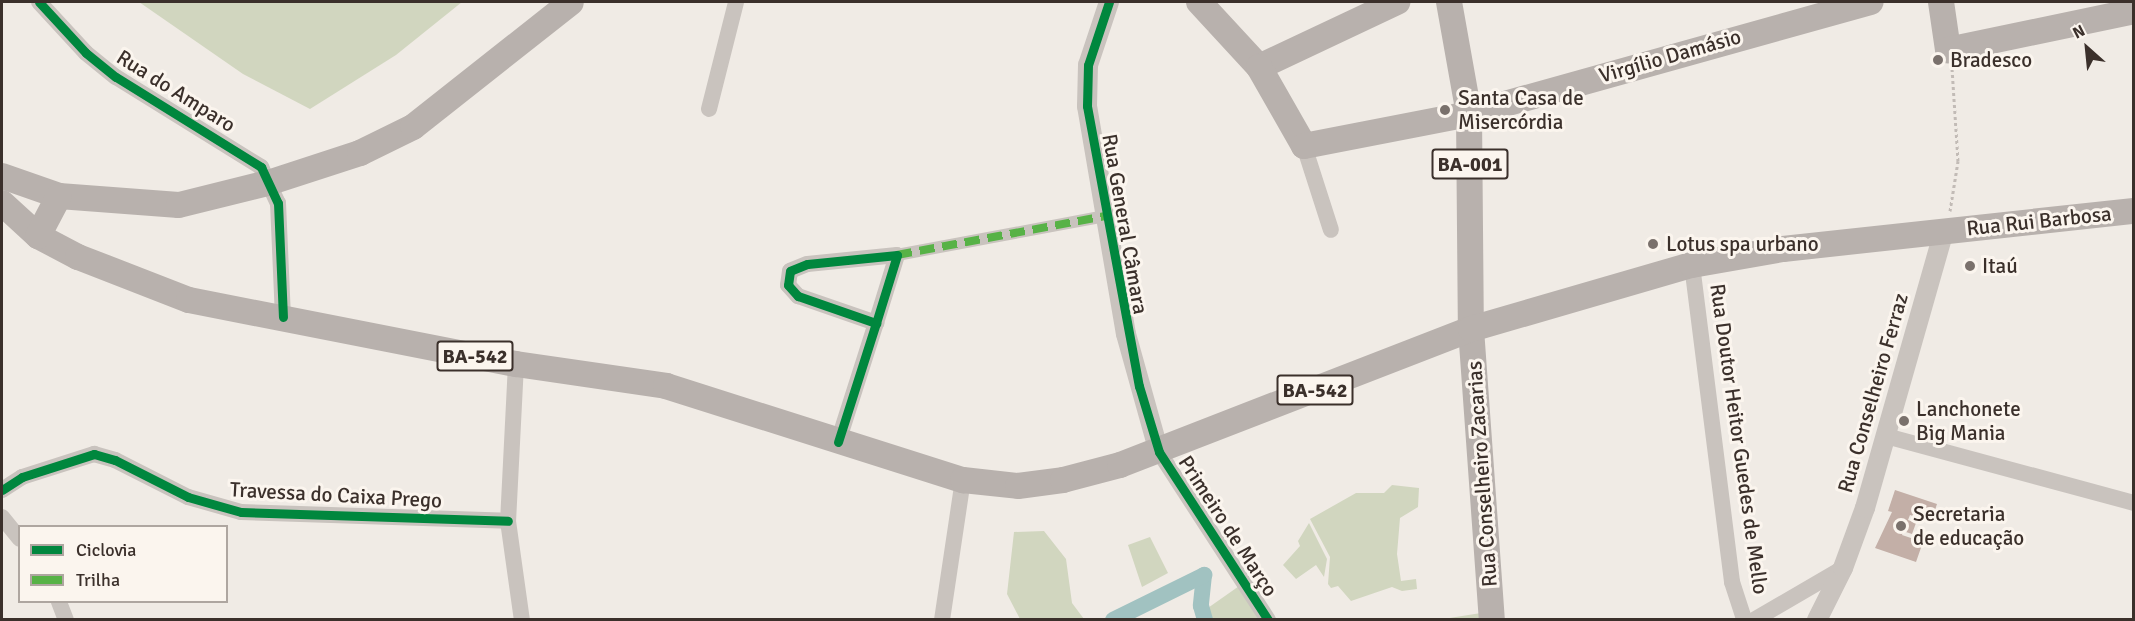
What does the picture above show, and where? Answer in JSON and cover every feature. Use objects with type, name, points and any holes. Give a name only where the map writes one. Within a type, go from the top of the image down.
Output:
[{"type":"main road","points":[[2,176],[59,196],[179,205],[271,182],[360,153],[413,127],[571,2]]},
{"type":"main road","points":[[1198,2],[1259,67],[1305,146]]},
{"type":"main road","points":[[1259,67],[1397,2]]},
{"type":"main road","name":"BA-001","points":[[1449,2],[1469,114],[1471,329]]},
{"type":"main road","name":"Virgílio Damásio","points":[[1305,146],[1469,114],[1871,2]]},
{"type":"main road","points":[[1941,2],[1948,50],[2133,11]]},
{"type":"main road","points":[[38,236],[59,196]]},
{"type":"main road","name":"BA-542","points":[[2,204],[38,236],[78,257],[189,300],[516,364],[666,386],[963,480],[998,485],[1039,484],[1092,473],[1159,452],[1471,329]]},
{"type":"main road","name":"Rua Rui Barbosa","points":[[1471,329],[1692,265],[1783,249],[2133,211]]},
{"type":"main road","name":"Rua Conselheiro Zacarias","points":[[1471,329],[1492,620]]},
{"type":"street","name":"Rua do Amparo","points":[[39,2],[116,78],[252,159],[271,182]]},
{"type":"street","points":[[709,109],[736,2]]},
{"type":"street","name":"Rua General Câmara","points":[[1109,2],[1092,47],[1086,84],[1086,106],[1126,334],[1159,452]]},
{"type":"street","points":[[1305,146],[1331,230]]},
{"type":"street","points":[[271,182],[279,215],[283,317]]},
{"type":"street","points":[[876,323],[798,296],[790,290],[788,274],[792,268],[807,264],[897,255],[1105,216]]},
{"type":"street","name":"Rua Conselheiro Ferraz","points":[[1817,620],[1843,568],[1886,436],[1944,230]]},
{"type":"street","points":[[838,442],[897,255]]},
{"type":"street","name":"Rua Doutor Heitor Guedes de Mello","points":[[1692,265],[1732,582],[1744,620]]},
{"type":"street","points":[[516,364],[508,521],[522,620]]},
{"type":"street","points":[[1886,436],[2133,503]]},
{"type":"street","name":"Primeiro de Março","points":[[1159,452],[1268,620]]},
{"type":"street","name":"Travessa do Caixa Prego","points":[[2,490],[21,477],[94,454],[115,460],[188,497],[233,511],[508,521]]},
{"type":"street","points":[[942,620],[963,480]]},
{"type":"street","points":[[2,517],[18,537]]},
{"type":"street","points":[[1754,620],[1843,568]]},
{"type":"street","points":[[59,603],[66,619]]},
{"type":"path","points":[[1944,230],[1955,195],[1958,161],[1955,89],[1948,50]]},
{"type":"green space","points":[[139,2],[462,2],[396,55],[310,109],[243,74]]},
{"type":"green space","points":[[1392,485],[1419,488],[1418,507],[1400,518],[1397,554],[1401,581],[1416,579],[1417,589],[1402,591],[1392,587],[1351,601],[1338,586],[1331,588],[1328,584],[1330,557],[1310,519],[1356,493],[1384,493]]},
{"type":"green space","points":[[1309,523],[1327,559],[1324,577],[1316,565],[1296,579],[1283,565],[1300,546],[1298,541]]},
{"type":"green space","points":[[1044,531],[1066,559],[1072,603],[1084,619],[1020,619],[1007,594],[1014,532]]},
{"type":"green space","points":[[1150,537],[1168,573],[1142,587],[1128,545]]},
{"type":"green space","points":[[1242,584],[1263,620],[1208,619],[1205,610]]},
{"type":"green space","points":[[1481,613],[1482,620],[1437,620]]},
{"type":"building","name":"Secretaria de educação","points":[[1895,490],[1937,504],[1931,522],[1910,515],[1908,520],[1916,523],[1912,534],[1903,531],[1902,535],[1923,542],[1916,562],[1875,548],[1892,512],[1888,511]]},
{"type":"waterway","points":[[1204,575],[1201,606],[1205,620]]},
{"type":"waterway","points":[[1113,620],[1204,575]]},
{"type":"marked path","points":[[897,255],[1105,216]]},
{"type":"cycle path","points":[[39,2],[86,53],[116,77],[261,167],[278,203],[283,317]]},
{"type":"cycle path","points":[[1109,2],[1088,65],[1087,106],[1139,386],[1159,452],[1268,620]]},
{"type":"cycle path","points":[[838,442],[876,323],[897,255],[807,264],[790,271],[788,285],[798,296],[876,323]]},
{"type":"cycle path","points":[[2,490],[22,477],[94,454],[115,460],[188,497],[241,512],[508,521]]},
{"type":"place","name":"Bradesco","points":[[1938,60]]},
{"type":"place","name":"Santa Casa de Misercórdia","points":[[1445,110]]},
{"type":"place","name":"Lotus spa urbano","points":[[1653,244]]},
{"type":"place","name":"Itaú","points":[[1970,266]]},
{"type":"place","name":"Lanchonete Big Mania","points":[[1904,421]]},
{"type":"place","name":"Secretaria de educação","points":[[1901,526]]}]
